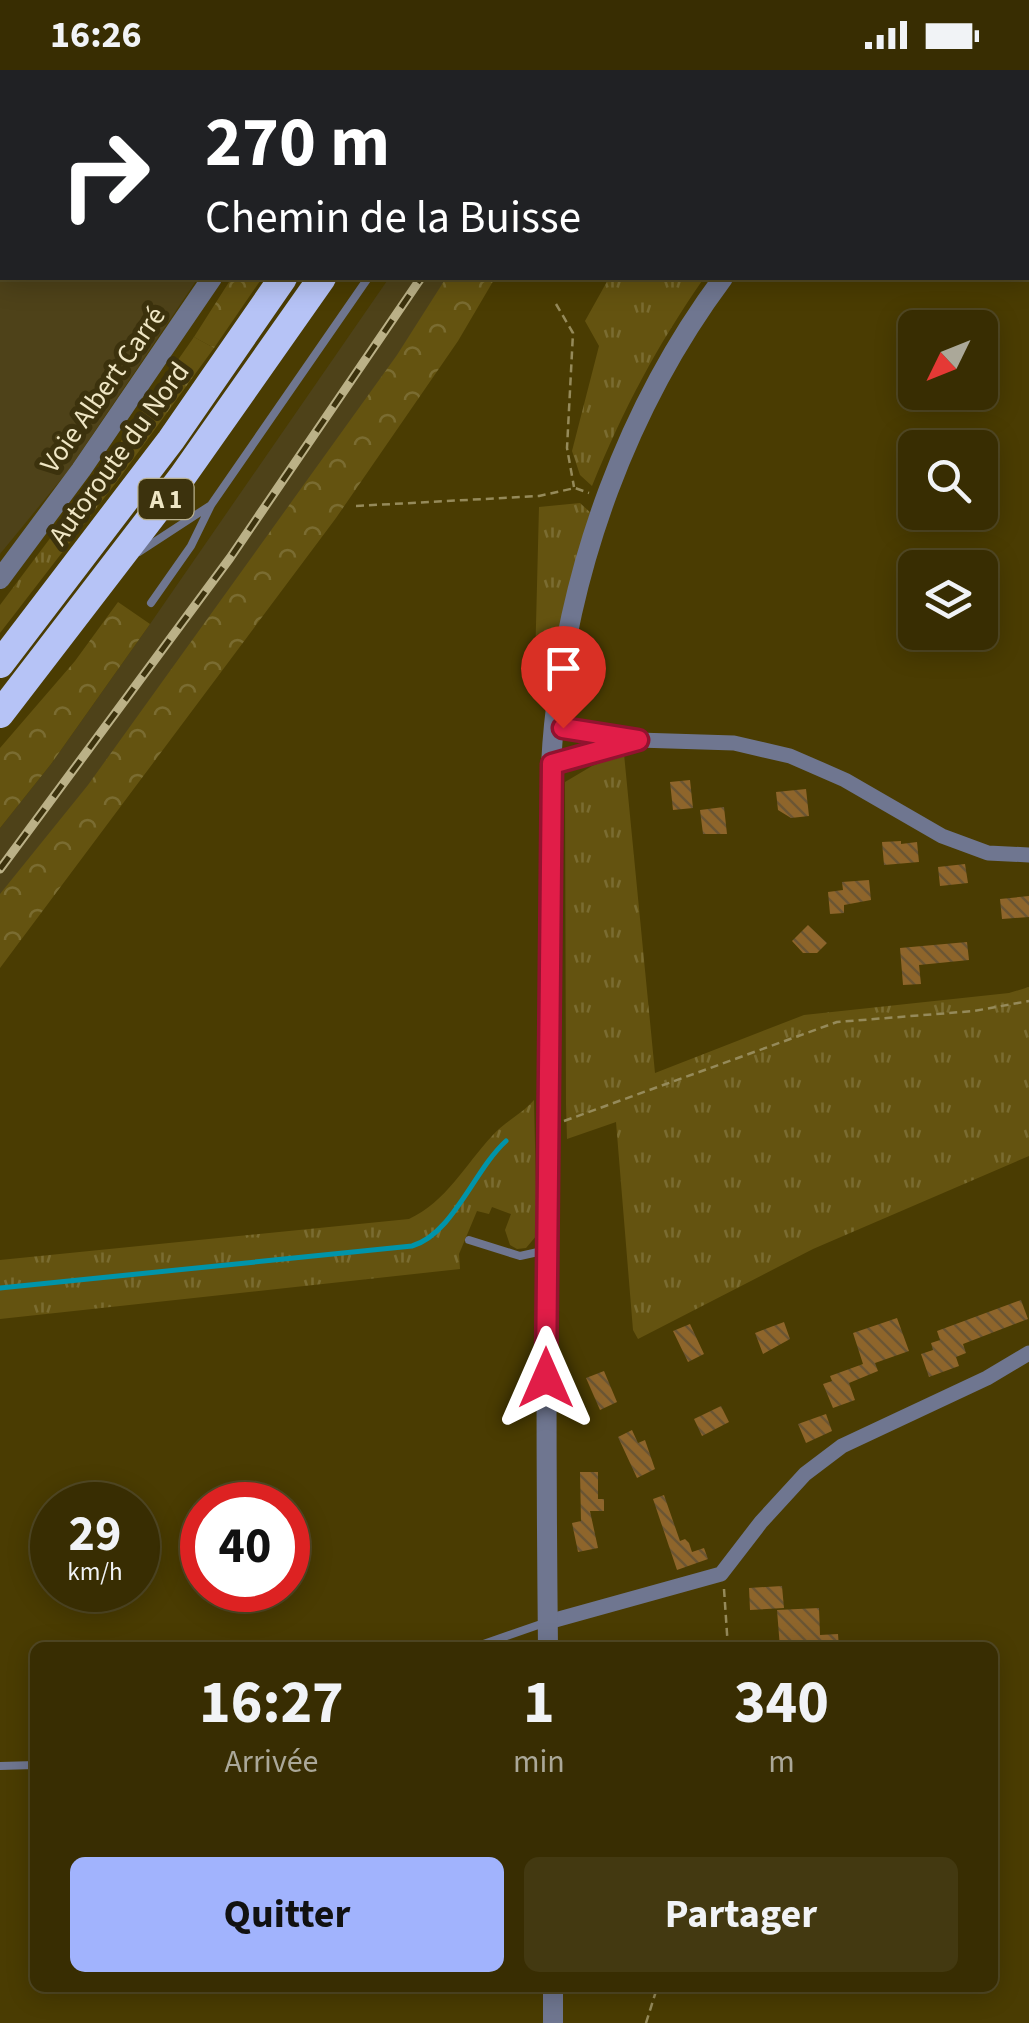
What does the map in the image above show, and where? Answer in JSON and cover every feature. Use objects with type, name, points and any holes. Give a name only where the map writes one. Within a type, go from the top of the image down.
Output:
[{"type":"highway","name":"Autoroute du Nord","points":[[0,664],[170,440],[282,280]]},
{"type":"highway","name":"A 1","points":[[0,714],[112,571],[321,280]]},
{"type":"street","name":"Voie Albert Carré","points":[[0,579],[211,280]]},
{"type":"street","points":[[548,1642],[546,1250],[554,727],[574,608],[604,498],[672,356],[722,280]]},
{"type":"street","points":[[554,727],[638,740],[734,744],[790,756],[844,780],[942,836],[988,854],[1029,855]]},
{"type":"street","points":[[552,764],[638,740]]},
{"type":"street","points":[[548,1622],[722,1574],[805,1474],[842,1446],[988,1378],[1029,1352]]},
{"type":"street","points":[[552,1992],[553,2023]]},
{"type":"lane","points":[[151,603],[192,546],[211,505],[367,280]]},
{"type":"lane","points":[[112,571],[211,505]]},
{"type":"lane","points":[[470,1240],[520,1256],[546,1250]]},
{"type":"lane","points":[[490,1642],[548,1622]]},
{"type":"lane","points":[[0,1766],[30,1766]]},
{"type":"path","points":[[556,304],[573,333],[567,448],[575,488]]},
{"type":"path","points":[[356,506],[539,496],[575,488],[604,498]]},
{"type":"path","points":[[548,1127],[837,1022],[974,1011],[1029,1001]]},
{"type":"path","points":[[722,1574],[728,1607],[728,1642]]},
{"type":"path","points":[[646,2023],[656,1992]]},
{"type":"shaded area","points":[[0,280],[197,280],[68,471],[0,554]]},
{"type":"shaded area","points":[[388,280],[461,280],[0,922],[0,828],[51,764]]},
{"type":"green space","points":[[261,280],[214,348],[194,337],[229,282]]},
{"type":"green space","points":[[445,280],[494,280],[458,341],[336,518],[0,968],[0,894],[88,785],[397,355]]},
{"type":"green space","points":[[608,280],[703,280],[642,379],[592,486],[580,475],[572,451],[599,346],[585,321]]},
{"type":"green space","points":[[194,337],[214,348],[0,633],[0,605]]},
{"type":"green space","points":[[580,503],[592,514],[555,658],[535,665],[539,507]]},
{"type":"green space","points":[[118,602],[150,624],[51,764],[0,828],[0,748],[75,661]]},
{"type":"green space","points":[[624,754],[655,1073],[804,1015],[1009,993],[1029,987],[1029,1156],[813,1249],[638,1339],[633,1330],[616,1122],[567,1139],[566,1104],[565,782]]},
{"type":"green space","points":[[534,1100],[537,1235],[526,1248],[510,1245],[505,1230],[511,1214],[492,1207],[489,1214],[477,1211],[459,1254],[460,1269],[0,1319],[0,1260],[409,1219],[434,1203],[497,1131]]},
{"type":"building","points":[[690,780],[693,808],[673,810],[670,782]]},
{"type":"building","points":[[806,789],[809,816],[791,818],[778,810],[776,792]]},
{"type":"building","points":[[724,807],[727,834],[703,834],[700,810]]},
{"type":"building","points":[[882,842],[917,842],[919,862],[884,865]]},
{"type":"building","points":[[965,864],[968,883],[940,886],[938,867]]},
{"type":"building","points":[[869,880],[871,900],[844,905],[844,913],[830,914],[828,892],[843,890],[842,882]]},
{"type":"building","points":[[1029,896],[1029,917],[1002,919],[1000,899]]},
{"type":"building","points":[[808,925],[827,943],[817,953],[803,953],[792,941]]},
{"type":"building","points":[[967,942],[969,960],[919,965],[921,984],[903,985],[900,948]]},
{"type":"building","points":[[1021,1300],[1028,1319],[963,1344],[966,1353],[956,1357],[959,1366],[929,1377],[921,1354],[933,1350],[931,1343],[940,1340],[937,1331]]},
{"type":"building","points":[[897,1318],[909,1351],[875,1363],[878,1371],[849,1383],[855,1400],[833,1408],[823,1384],[832,1381],[830,1376],[863,1364],[853,1333]]},
{"type":"building","points":[[784,1322],[790,1339],[763,1354],[755,1333]]},
{"type":"building","points":[[690,1324],[704,1354],[688,1362],[673,1331]]},
{"type":"building","points":[[604,1371],[617,1402],[600,1410],[586,1378]]},
{"type":"building","points":[[721,1406],[729,1422],[702,1436],[694,1419]]},
{"type":"building","points":[[826,1414],[832,1431],[806,1443],[798,1424]]},
{"type":"building","points":[[632,1430],[638,1443],[645,1440],[655,1469],[637,1478],[618,1437]]},
{"type":"building","points":[[580,1472],[598,1472],[598,1499],[604,1499],[604,1511],[590,1511],[598,1548],[578,1552],[572,1523],[581,1521]]},
{"type":"building","points":[[664,1495],[680,1541],[685,1539],[692,1552],[704,1548],[708,1559],[677,1570],[653,1499]]},
{"type":"building","points":[[782,1586],[784,1608],[750,1610],[749,1588]]},
{"type":"building","points":[[819,1608],[820,1635],[838,1634],[839,1642],[780,1642],[777,1610]]},
{"type":"waterway","points":[[0,1288],[412,1246],[439,1229],[506,1141]]},
{"type":"railway","points":[[0,869],[230,558],[420,280]]},
{"type":"route","points":[[546,1378],[552,764],[638,740],[563,728]]}]
